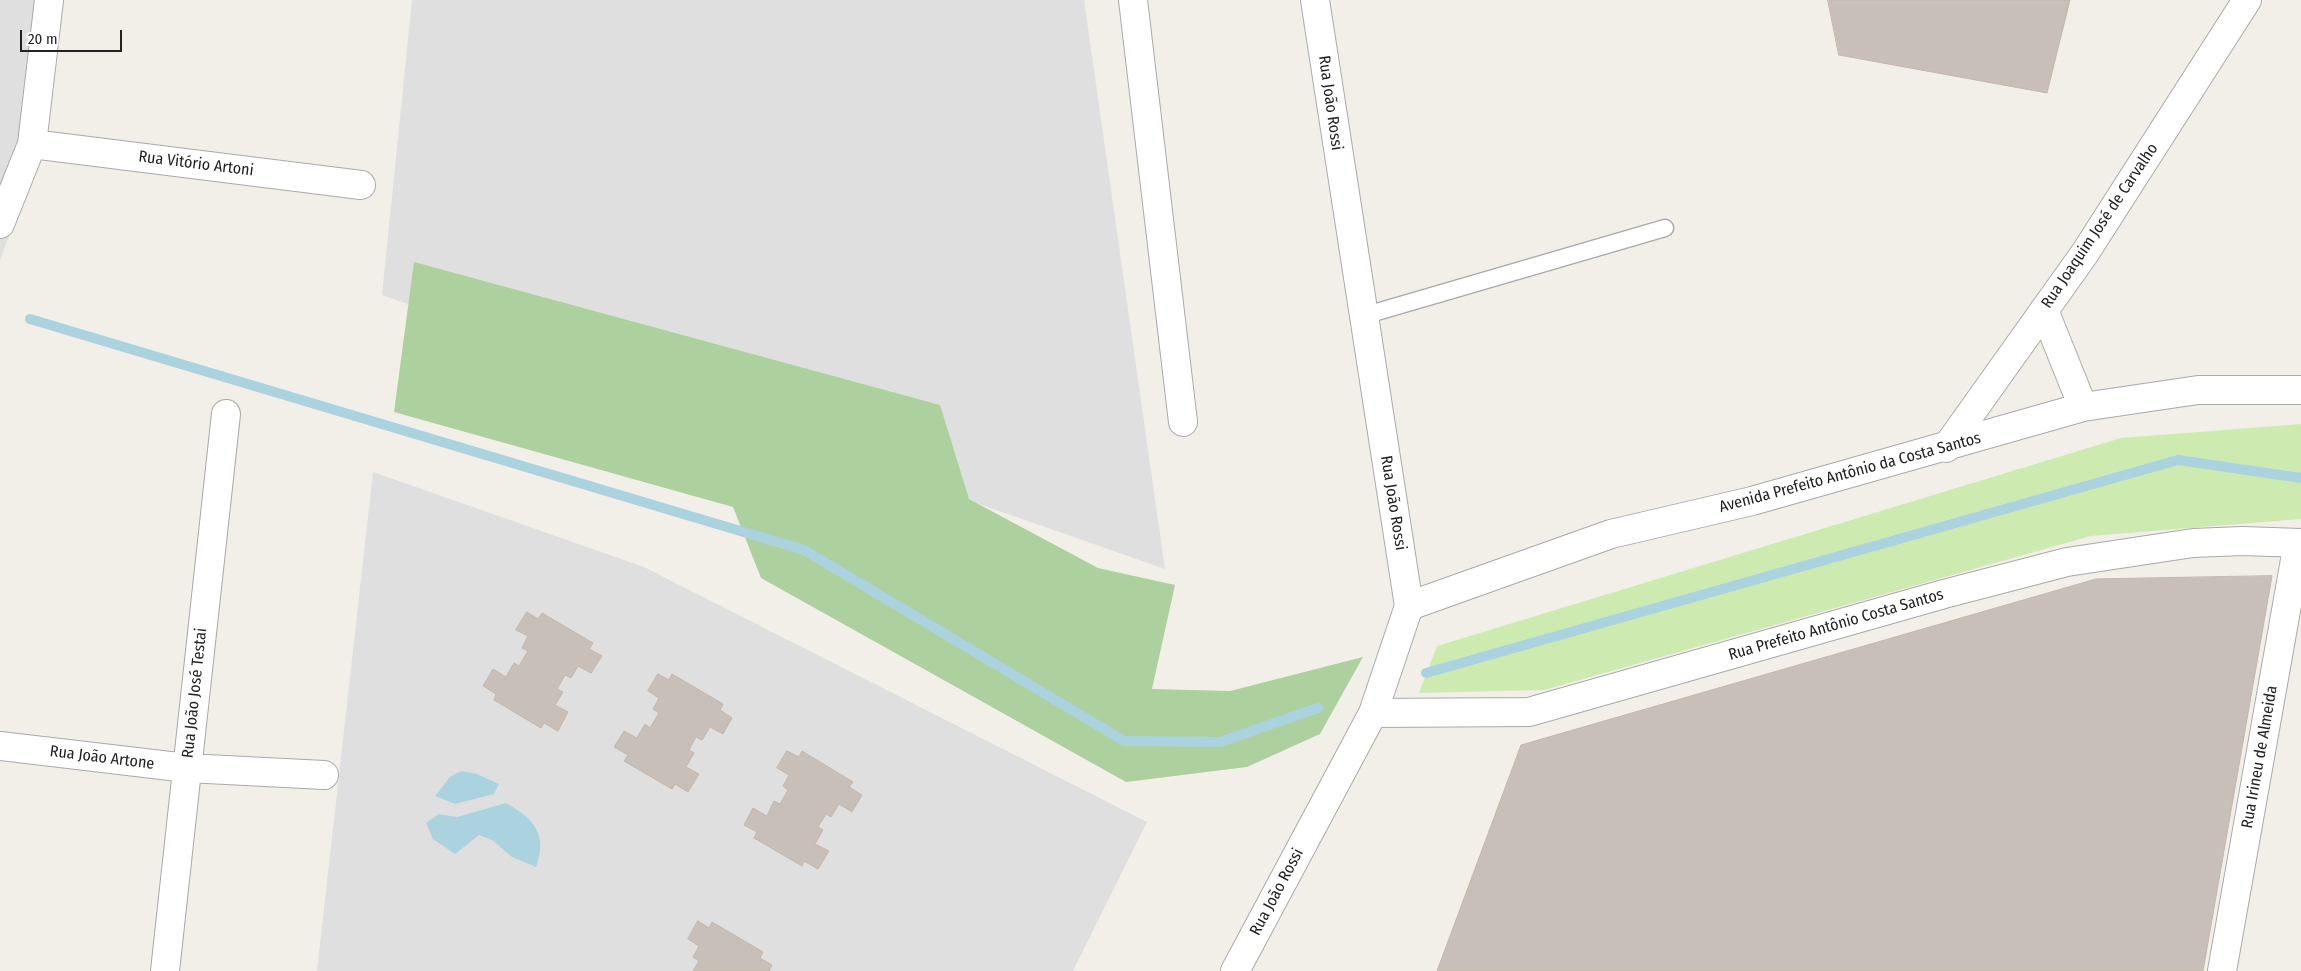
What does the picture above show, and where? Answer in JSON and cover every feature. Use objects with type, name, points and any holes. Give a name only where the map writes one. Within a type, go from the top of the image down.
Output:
[{"type":"street","points":[[0,224],[32,144],[49,0]]},
{"type":"street","points":[[1133,0],[1183,422]]},
{"type":"street","name":"Rua João Rossi","points":[[1235,971],[1373,713],[1409,606],[1315,0]]},
{"type":"street","name":"Rua Joaquim José de Carvalho","points":[[1946,448],[2085,253],[2247,0]]},
{"type":"street","name":"Rua Vitório Artoni","points":[[32,144],[361,184]]},
{"type":"street","points":[[2044,310],[2083,407]]},
{"type":"street","name":"Avenida Prefeito Antônio da Costa Santos","points":[[1409,606],[1611,534],[1752,501],[1946,448],[2083,407],[2198,390],[2301,390]]},
{"type":"street","name":"Rua João José Testai","points":[[165,971],[226,414]]},
{"type":"street","name":"Rua Prefeito Antônio Costa Santos","points":[[1373,713],[1529,712],[1944,594],[2067,562],[2193,543],[2243,541],[2300,543]]},
{"type":"street","name":"Rua Irineu de Almeida","points":[[2222,971],[2300,543]]},
{"type":"street","name":"Rua João Artone","points":[[0,746],[187,768],[324,775]]},
{"type":"lane","points":[[1363,316],[1665,228]]},
{"type":"shaded area","points":[[0,0],[53,0],[44,138],[0,261]]},
{"type":"shaded area","points":[[412,0],[1084,0],[1165,569],[382,295]]},
{"type":"shaded area","points":[[373,472],[644,567],[1147,822],[1073,971],[317,971]]},
{"type":"green space","points":[[414,262],[940,405],[969,499],[1098,568],[1175,585],[1152,689],[1230,691],[1363,657],[1320,734],[1247,767],[1126,782],[761,578],[733,507],[394,412]]},
{"type":"green space","points":[[2301,424],[2301,519],[2091,536],[1544,690],[1419,693],[1437,646],[2121,438]]},
{"type":"water","points":[[461,771],[477,774],[499,784],[494,794],[455,804],[435,796],[450,777]]},
{"type":"water","points":[[506,803],[524,815],[536,829],[540,845],[536,867],[512,857],[492,840],[479,835],[455,854],[433,839],[426,823],[439,814],[457,817]]},
{"type":"building","points":[[1828,0],[2070,0],[2047,93],[1839,55]]},
{"type":"building","points":[[2272,576],[2203,971],[1437,971],[1521,745],[2096,579]]},
{"type":"building","points":[[527,612],[538,619],[542,613],[593,643],[589,649],[602,656],[591,673],[578,666],[571,678],[565,675],[557,689],[563,692],[555,705],[568,712],[558,731],[544,723],[541,728],[494,700],[496,694],[483,686],[493,669],[506,677],[514,663],[519,666],[528,651],[522,648],[528,636],[516,630]]},
{"type":"building","points":[[658,674],[669,680],[672,674],[723,704],[720,710],[732,718],[723,734],[710,727],[702,740],[696,737],[689,750],[694,753],[686,767],[699,774],[688,792],[675,784],[672,789],[624,761],[628,755],[614,747],[624,731],[637,738],[645,724],[650,728],[659,713],[653,709],[659,698],[648,691]]},
{"type":"building","points":[[787,751],[799,757],[802,751],[853,782],[849,787],[862,795],[852,812],[839,804],[831,817],[826,814],[818,827],[823,830],[815,844],[829,851],[818,869],[804,861],[802,866],[754,838],[757,832],[744,825],[753,808],[767,816],[774,801],[780,804],[788,790],[783,786],[789,775],[777,768]]},
{"type":"building","points":[[698,921],[709,928],[712,922],[763,952],[760,958],[772,965],[769,971],[693,971],[699,961],[693,957],[699,946],[688,939]]},
{"type":"waterway","points":[[30,319],[804,550],[1124,741],[1220,742],[1318,708]]},
{"type":"waterway","points":[[1426,673],[2178,460],[2301,478]]}]
